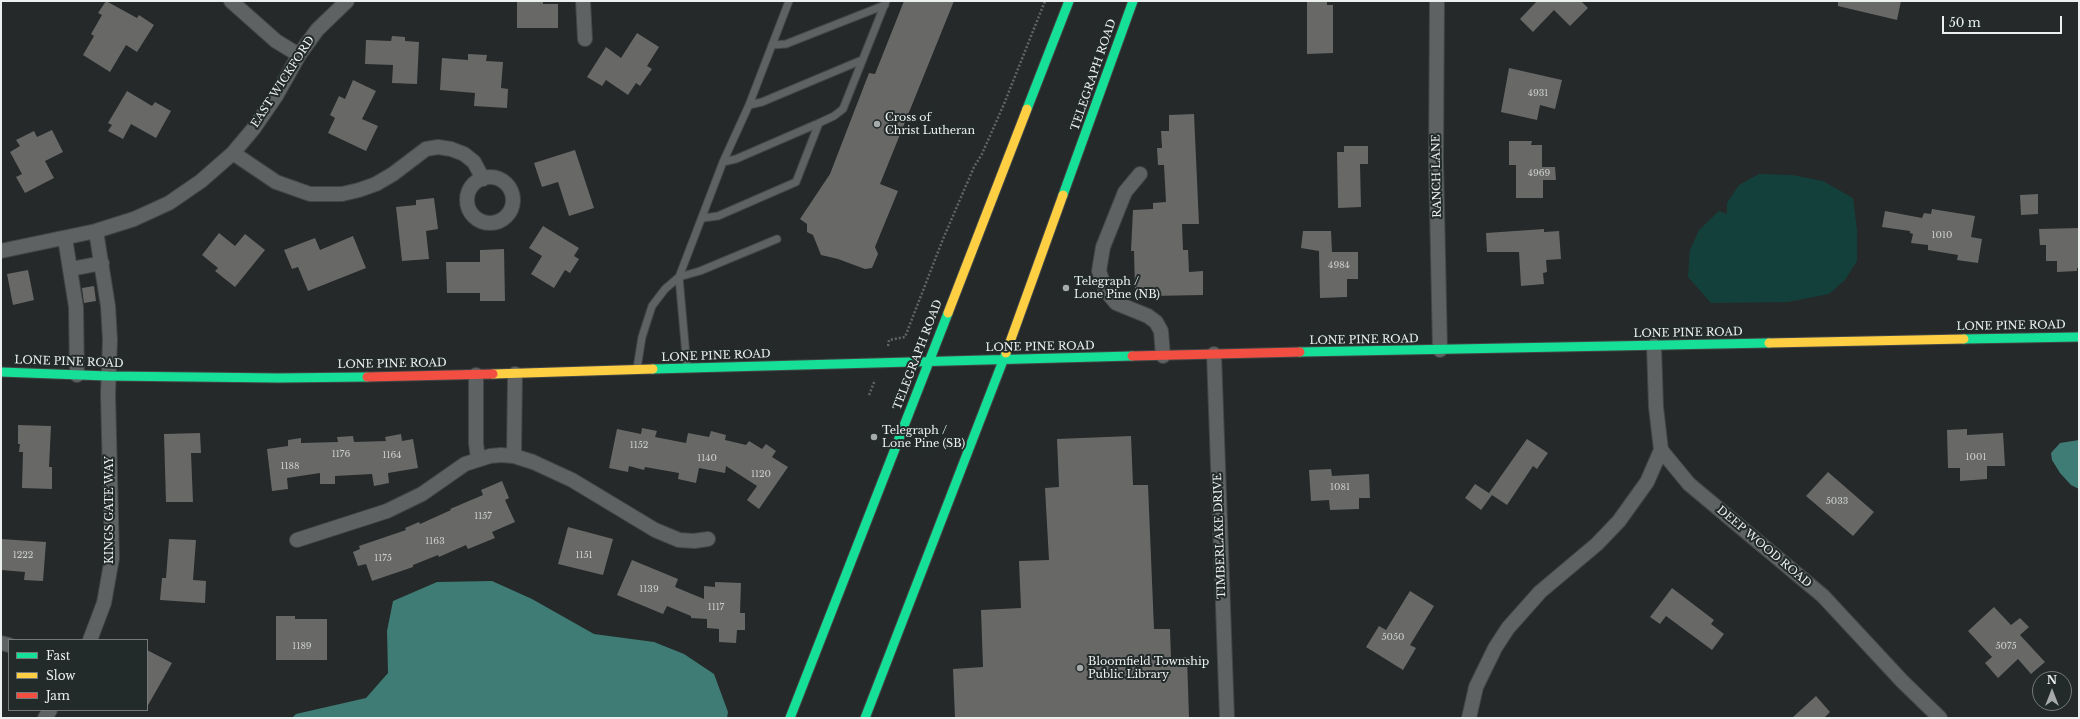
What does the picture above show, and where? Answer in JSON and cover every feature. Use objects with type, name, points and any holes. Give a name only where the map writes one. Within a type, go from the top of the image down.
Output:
[{"type":"main road","name":"TELEGRAPH ROAD","points":[[790,718],[1069,1]]},
{"type":"main road","name":"TELEGRAPH ROAD","points":[[865,718],[1003,360],[1133,1]]},
{"type":"main road","name":"LONE PINE ROAD","points":[[1,372],[108,376],[278,378],[476,375],[1214,354],[2079,337]]},
{"type":"street","points":[[231,1],[276,41],[299,55]]},
{"type":"street","name":"EAST WICKFORD","points":[[1,251],[65,238],[134,219],[169,202],[201,181],[234,153],[276,96],[299,55],[317,30],[347,1]]},
{"type":"street","points":[[583,1],[585,39]]},
{"type":"street","name":"RANCH LANE","points":[[1439,4],[1436,161],[1440,350]]},
{"type":"street","points":[[234,153],[276,182],[310,194],[342,194],[376,184],[393,174],[426,149],[438,147],[452,149],[464,154],[474,162],[483,179]]},
{"type":"street","points":[[1140,174],[1125,192],[1103,246],[1099,271],[1106,291],[1116,303],[1148,316],[1156,322],[1161,331],[1163,356]]},
{"type":"street","points":[[96,230],[108,306],[110,340],[108,376]]},
{"type":"street","points":[[65,238],[71,269],[78,332],[78,375]]},
{"type":"street","points":[[71,269],[102,263]]},
{"type":"street","points":[[1469,718],[1476,687],[1495,648],[1508,628],[1540,592],[1597,544],[1619,521],[1647,482],[1661,450],[1656,407],[1654,346]]},
{"type":"street","name":"TIMBERLAKE DRIVE","points":[[1214,354],[1227,718]]},
{"type":"street","points":[[514,456],[515,374]]},
{"type":"street","points":[[476,375],[476,443],[478,459]]},
{"type":"street","name":"KINGS GATE WAY","points":[[90,639],[104,602],[112,558],[108,376]]},
{"type":"street","name":"DEEP WOOD ROAD","points":[[1661,450],[1688,484],[1823,596],[1902,681],[1940,718]]},
{"type":"street","points":[[297,540],[403,504],[439,483],[466,464],[490,456],[514,456],[533,462],[578,483],[655,530],[679,540],[694,541],[708,539]]},
{"type":"lane","points":[[687,369],[679,277],[703,218],[723,162],[749,105],[789,1]]},
{"type":"lane","points":[[772,45],[786,44],[886,3]]},
{"type":"lane","points":[[723,162],[736,159],[819,123],[834,116],[843,109],[886,3]]},
{"type":"lane","points":[[749,105],[762,102],[862,60]]},
{"type":"lane","points":[[703,218],[718,216],[796,182],[819,123]]},
{"type":"lane","points":[[636,371],[642,337],[652,306],[665,289],[679,277],[700,271],[777,238]]},
{"type":"path","points":[[887,350],[889,340],[905,337],[943,239],[974,167],[982,154],[1004,104],[1045,1]]},
{"type":"shaded area","points":[[1759,174],[1792,175],[1823,181],[1853,198],[1857,230],[1857,261],[1845,280],[1829,294],[1788,302],[1711,303],[1688,277],[1690,250],[1699,230],[1719,211],[1727,214],[1727,203],[1739,185]]},
{"type":"shaded area","points":[[2079,440],[2079,489],[2071,485],[2060,473],[2052,460],[2051,453],[2060,443]]},
{"type":"shaded area","points":[[492,581],[532,599],[594,634],[654,642],[684,654],[714,674],[728,712],[727,718],[292,718],[296,714],[366,698],[388,673],[387,631],[393,601],[437,582]]},
{"type":"building","points":[[106,1],[137,18],[139,15],[154,25],[137,52],[126,45],[110,72],[83,55],[94,36],[91,34],[102,15],[98,13]]},
{"type":"building","points":[[517,1],[543,1],[543,4],[558,4],[558,28],[517,28]]},
{"type":"building","name":"Cross of Christ Lutheran","points":[[904,1],[954,1],[880,184],[898,191],[875,247],[878,254],[872,268],[865,269],[838,259],[821,255],[813,235],[807,232],[807,224],[800,219],[830,174],[869,73],[875,74]]},
{"type":"building","points":[[1307,1],[1327,1],[1327,5],[1333,5],[1333,53],[1307,54]]},
{"type":"building","points":[[1537,1],[1581,1],[1588,8],[1570,26],[1554,10],[1533,32],[1520,19]]},
{"type":"building","points":[[1838,1],[1901,1],[1897,20],[1838,6]]},
{"type":"building","points":[[637,33],[659,47],[647,66],[652,69],[640,86],[636,83],[628,95],[606,80],[602,86],[587,77],[606,47],[621,58]]},
{"type":"building","points":[[392,36],[405,37],[405,41],[419,42],[417,84],[392,83],[393,65],[365,64],[366,40],[391,41]]},
{"type":"building","points":[[468,54],[487,55],[486,61],[503,62],[501,88],[508,89],[507,108],[474,106],[475,93],[440,90],[442,58],[468,60]]},
{"type":"building","points":[[1509,68],[1562,80],[1555,109],[1540,105],[1537,120],[1501,112]]},
{"type":"building","points":[[353,80],[376,91],[362,119],[378,126],[366,151],[328,133],[335,118],[330,115],[339,96],[345,99]]},
{"type":"building","points":[[127,91],[152,106],[155,102],[171,111],[156,138],[131,124],[123,139],[108,131],[112,125],[108,123]]},
{"type":"building","points":[[1194,114],[1199,224],[1182,224],[1183,250],[1188,250],[1189,272],[1203,271],[1203,295],[1152,296],[1152,290],[1135,291],[1134,251],[1131,251],[1133,210],[1153,209],[1153,203],[1166,202],[1164,165],[1158,165],[1157,148],[1162,148],[1161,131],[1169,131],[1169,115]]},
{"type":"building","points":[[52,130],[63,152],[45,161],[54,178],[25,193],[16,177],[22,174],[10,152],[20,146],[16,140],[34,131],[37,137]]},
{"type":"building","points":[[1509,141],[1532,141],[1531,145],[1542,145],[1542,167],[1555,167],[1556,180],[1543,180],[1543,198],[1516,198],[1516,165],[1509,165]]},
{"type":"building","points":[[1344,146],[1368,146],[1368,164],[1360,164],[1361,207],[1338,208],[1337,152],[1344,152]]},
{"type":"building","points":[[575,150],[594,208],[569,216],[558,182],[542,187],[534,163]]},
{"type":"building","points":[[2038,194],[2038,214],[2021,215],[2020,195]]},
{"type":"building","points":[[434,198],[438,229],[426,231],[429,259],[402,261],[396,207],[416,205],[416,200]]},
{"type":"building","points":[[1932,209],[1975,216],[1971,237],[1982,239],[1978,263],[1957,260],[1958,255],[1928,250],[1928,245],[1911,243],[1913,234],[1910,233],[1910,231],[1882,227],[1885,211],[1922,218],[1924,213],[1931,214]]},
{"type":"building","points":[[543,226],[579,248],[574,256],[579,259],[570,273],[565,270],[554,288],[531,274],[542,256],[529,248]]},
{"type":"building","points":[[2079,228],[2079,268],[2077,268],[2077,271],[2057,272],[2057,261],[2046,261],[2046,245],[2040,245],[2039,229]]},
{"type":"building","points":[[1544,229],[1544,232],[1559,231],[1561,259],[1546,260],[1547,272],[1543,273],[1544,284],[1521,286],[1519,252],[1487,252],[1486,233]]},
{"type":"building","points":[[1303,231],[1331,231],[1332,252],[1358,252],[1358,279],[1347,279],[1347,297],[1320,298],[1319,251],[1301,248]]},
{"type":"building","points":[[219,233],[235,246],[245,234],[265,250],[235,287],[215,271],[218,268],[202,255]]},
{"type":"building","points":[[353,236],[366,268],[308,291],[298,267],[292,269],[284,250],[315,238],[320,250]]},
{"type":"building","points":[[504,249],[505,301],[480,301],[480,293],[447,293],[446,262],[480,262],[480,250]]},
{"type":"building","points":[[28,270],[34,300],[13,305],[7,274]]},
{"type":"building","points":[[94,286],[96,301],[84,303],[82,288]]},
{"type":"building","points":[[18,425],[51,426],[49,467],[52,467],[52,489],[22,488],[23,452],[19,452],[20,444],[18,444]]},
{"type":"building","points":[[642,428],[657,431],[655,437],[686,443],[688,433],[709,437],[711,431],[726,435],[725,440],[746,445],[749,441],[762,449],[766,444],[776,451],[772,457],[788,467],[759,509],[747,500],[757,486],[726,466],[725,473],[699,468],[696,483],[678,479],[679,473],[645,467],[644,470],[629,466],[628,472],[609,468],[617,429],[641,434]]},
{"type":"building","points":[[1967,429],[1967,435],[2003,433],[2005,466],[1987,466],[1987,479],[1960,481],[1960,468],[1948,468],[1947,430]]},
{"type":"building","points":[[200,433],[201,453],[191,453],[193,502],[166,502],[164,434]]},
{"type":"building","points":[[401,434],[402,441],[413,439],[418,468],[388,473],[389,483],[374,486],[372,474],[335,476],[335,484],[320,484],[320,473],[287,478],[288,489],[272,491],[267,449],[288,446],[288,440],[301,438],[301,443],[338,442],[337,437],[353,436],[354,442],[386,441],[385,437]]},
{"type":"building","points":[[1131,436],[1133,485],[1148,485],[1154,629],[1170,629],[1171,658],[1187,657],[1189,718],[955,718],[953,669],[983,667],[981,610],[1021,608],[1019,561],[1049,560],[1045,488],[1059,487],[1057,439]]},
{"type":"building","points":[[1527,439],[1548,453],[1537,469],[1533,466],[1507,505],[1489,493]]},
{"type":"building","points":[[1331,469],[1332,476],[1369,474],[1370,498],[1359,498],[1359,509],[1330,510],[1329,500],[1311,501],[1309,470]]},
{"type":"building","points":[[1828,472],[1874,512],[1853,536],[1806,496]]},
{"type":"building","points":[[502,481],[509,498],[505,500],[515,522],[492,532],[495,538],[468,549],[466,545],[439,557],[438,555],[413,565],[413,567],[372,581],[366,564],[358,566],[353,552],[360,549],[359,546],[406,530],[405,528],[419,522],[420,524],[451,510],[450,509],[483,495],[481,490]]},
{"type":"building","points":[[1475,484],[1492,495],[1481,510],[1465,498]]},
{"type":"building","points":[[568,527],[613,539],[603,575],[558,564]]},
{"type":"building","points":[[1,539],[46,542],[43,581],[24,580],[25,572],[1,570]]},
{"type":"building","points":[[169,539],[196,540],[193,580],[206,581],[205,603],[160,600],[162,578],[166,578]]},
{"type":"building","points":[[632,560],[678,579],[675,587],[704,599],[704,586],[715,587],[715,582],[741,583],[740,613],[745,613],[745,630],[737,630],[736,643],[719,642],[719,629],[707,628],[707,619],[691,618],[691,616],[667,606],[663,614],[617,595]]},
{"type":"building","points":[[1672,588],[1714,620],[1711,624],[1724,634],[1712,650],[1666,616],[1660,624],[1650,617]]},
{"type":"building","points":[[1410,591],[1434,606],[1410,645],[1416,648],[1403,670],[1366,647],[1379,626],[1386,630]]},
{"type":"building","points":[[1994,607],[2011,625],[2020,618],[2029,627],[2020,635],[2045,662],[2034,671],[2032,671],[2031,674],[2018,659],[1998,678],[1985,663],[1992,657],[1968,631]]},
{"type":"building","points":[[276,616],[295,616],[295,619],[327,619],[327,660],[276,660]]},
{"type":"building","points":[[148,651],[172,663],[148,705]]},
{"type":"building","points":[[1816,696],[1830,712],[1824,718],[1792,718]]},
{"type":"traffic: fast","points":[[1027,109],[1069,1]]},
{"type":"traffic: fast","points":[[1063,195],[1133,1]]},
{"type":"traffic: fast","points":[[790,718],[948,313]]},
{"type":"traffic: fast","points":[[1964,339],[2079,337]]},
{"type":"traffic: fast","points":[[1300,352],[1769,343]]},
{"type":"traffic: fast","points":[[865,718],[1006,353]]},
{"type":"traffic: fast","points":[[653,369],[1132,356]]},
{"type":"traffic: fast","points":[[1,372],[108,376],[278,378],[367,377]]},
{"type":"traffic: slow","points":[[948,313],[1027,109]]},
{"type":"traffic: slow","points":[[1006,353],[1063,195]]},
{"type":"traffic: slow","points":[[1769,343],[1964,339]]},
{"type":"traffic: slow","points":[[493,374],[653,369]]},
{"type":"traffic: jam","points":[[1132,356],[1300,352]]},
{"type":"traffic: jam","points":[[367,377],[493,374]]},
{"type":"place","name":"Cross of Christ Lutheran","points":[[877,124]]},
{"type":"place","name":"Telegraph / Lone Pine (NB)","points":[[1066,288]]},
{"type":"place","name":"Telegraph / Lone Pine (SB)","points":[[874,437]]},
{"type":"place","name":"Bloomfield Township Public Library","points":[[1080,668]]}]
